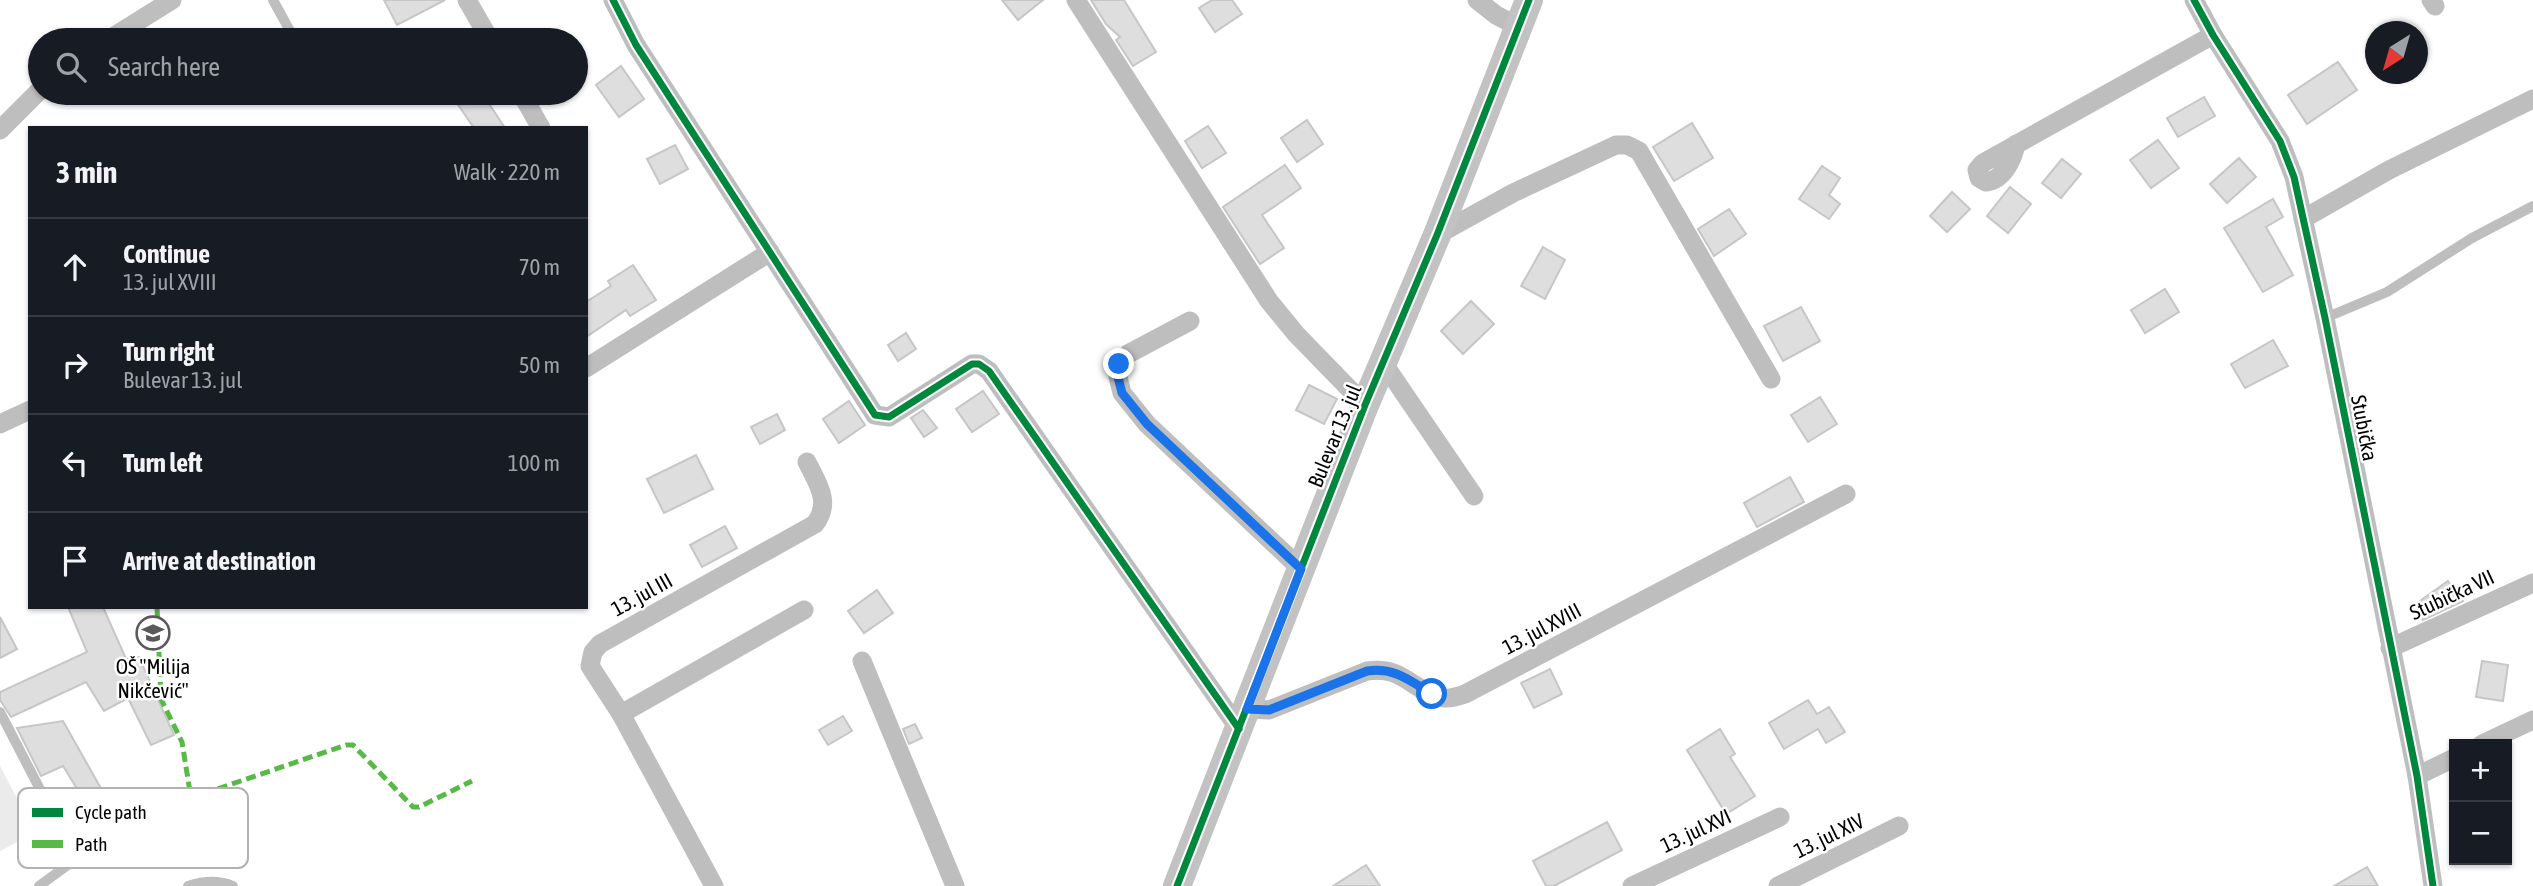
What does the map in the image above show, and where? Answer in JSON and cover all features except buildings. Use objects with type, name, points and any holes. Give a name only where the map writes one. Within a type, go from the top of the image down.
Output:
[{"type":"street","points":[[128,28],[173,0]]},
{"type":"street","points":[[467,0],[483,28]]},
{"type":"street","points":[[613,0],[636,45],[875,415],[889,417],[972,364],[979,364],[989,371],[1243,719]]},
{"type":"street","points":[[1076,0],[1269,302],[1365,405]]},
{"type":"street","points":[[1477,0],[1488,10],[1519,27]]},
{"type":"street","name":"Bulevar 13. jul","points":[[1177,886],[1365,405],[1437,235],[1530,0]]},
{"type":"street","name":"Stubička","points":[[2194,0],[2280,141],[2294,177],[2417,776],[2433,886]]},
{"type":"street","points":[[2016,144],[2213,34]]},
{"type":"street","points":[[2303,219],[2389,170],[2533,99]]},
{"type":"street","points":[[0,130],[28,102]]},
{"type":"street","points":[[528,105],[540,126]]},
{"type":"street","points":[[1437,235],[1513,193],[1616,145],[1627,145],[1639,151],[1771,379]]},
{"type":"street","points":[[588,367],[770,252]]},
{"type":"street","points":[[1189,321],[1128,354],[1119,364],[1118,377],[1122,393],[1147,424],[1301,569]]},
{"type":"street","points":[[1384,364],[1474,496]]},
{"type":"street","points":[[0,424],[28,411]]},
{"type":"street","name":"13. jul III","points":[[714,886],[621,714],[590,666],[593,652],[600,645],[815,524],[822,515],[823,496],[807,461]]},
{"type":"street","name":"13. jul XVIII","points":[[1243,719],[1367,671],[1380,669],[1392,670],[1432,694],[1446,699],[1465,694],[1846,494]]},
{"type":"street","name":"Stubička VII","points":[[2390,648],[2533,583]]},
{"type":"street","points":[[621,714],[804,610]]},
{"type":"street","points":[[862,661],[955,886]]},
{"type":"street","points":[[2493,739],[2533,720]]},
{"type":"street","points":[[2417,776],[2449,760]]},
{"type":"street","name":"13. jul XVI","points":[[1632,886],[1780,817]]},
{"type":"street","name":"13. jul XIV","points":[[1779,886],[1899,826]]},
{"type":"lane","points":[[273,0],[288,28]]},
{"type":"lane","points":[[2325,318],[2387,292],[2472,238],[2533,206]]},
{"type":"lane","points":[[0,712],[39,788]]},
{"type":"lane","points":[[38,886],[63,868]]},
{"type":"lane","points":[[188,886],[205,882],[233,886]]},
{"type":"shaded area","points":[[0,766],[18,800],[18,842],[0,851]]},
{"type":"marked path","points":[[157,609],[161,699],[182,742],[189,788]]},
{"type":"marked path","points":[[220,788],[346,745],[353,745],[413,807],[419,807],[472,781]]},
{"type":"cycle path","points":[[613,0],[636,45],[875,415],[889,417],[972,364],[979,364],[989,371],[1239,729]]},
{"type":"cycle path","points":[[1177,886],[1365,405],[1437,235],[1529,0]]},
{"type":"cycle path","points":[[2194,0],[2280,141],[2294,177],[2417,776],[2433,886]]},
{"type":"place","name":"OŠ \"Milija Nikčević\"","points":[[153,633]]},
{"type":"route","points":[[1119,364],[1118,377],[1122,393],[1147,424],[1301,569],[1247,709],[1269,710],[1367,671],[1380,669],[1392,670],[1432,694]]}]
